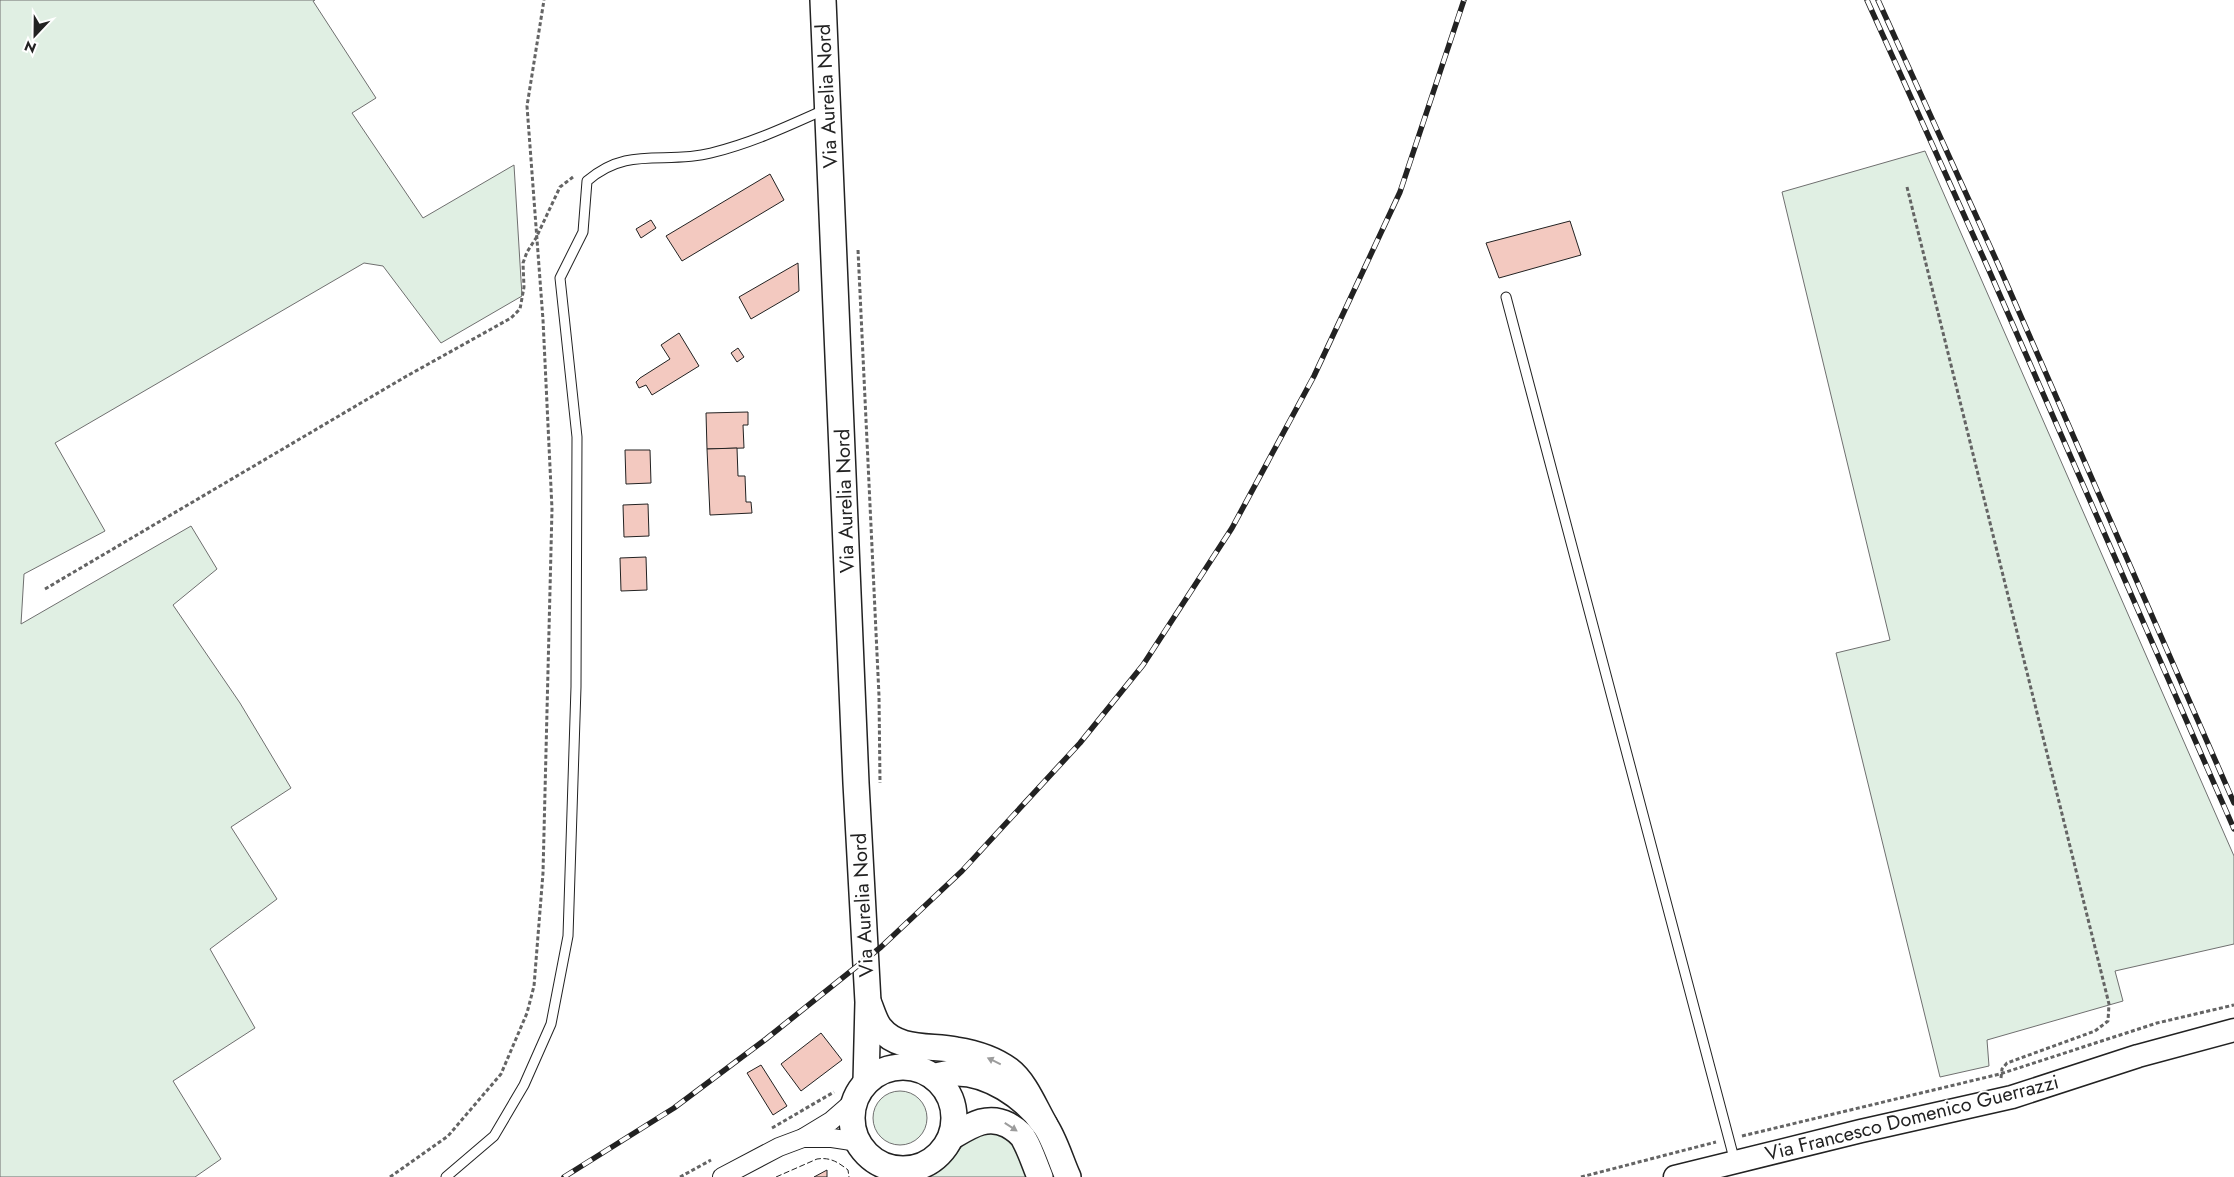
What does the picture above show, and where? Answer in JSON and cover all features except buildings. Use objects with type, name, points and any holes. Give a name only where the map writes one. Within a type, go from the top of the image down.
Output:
[{"type":"main road","name":"Via Aurelia Nord","points":[[823,0],[856,783],[868,1002],[852,1091]]},
{"type":"main road","points":[[868,1002],[880,1028],[889,1037],[915,1046],[954,1050],[984,1056],[1011,1072],[1024,1089],[1045,1125],[1068,1177]]},
{"type":"main road","points":[[899,1067],[921,1070],[934,1077],[946,1089],[953,1104],[954,1121],[951,1137],[942,1152],[928,1163],[912,1168],[879,1170],[858,1142],[853,1129],[852,1091],[878,1073],[899,1067]]},
{"type":"main road","points":[[934,1077],[953,1073],[965,1074],[1000,1085],[1021,1100],[1045,1125]]},
{"type":"main road","points":[[951,1137],[973,1124],[996,1119],[1001,1121],[1014,1128],[1025,1139],[1040,1177]]},
{"type":"street","name":"Via Francesco Domenico Guerrazzi","points":[[1675,1177],[2006,1098],[2138,1056],[2234,1030]]},
{"type":"street","points":[[722,1177],[779,1147],[803,1138],[830,1121],[852,1091]]},
{"type":"street","points":[[803,1138],[832,1138],[858,1142]]},
{"type":"lane","points":[[446,1177],[494,1136],[524,1085],[551,1024],[568,936],[576,687],[577,437],[560,278],[583,232],[587,181],[599,170],[621,160],[709,154],[762,138],[828,108]]},
{"type":"lane","points":[[1506,298],[1735,1162]]},
{"type":"path","points":[[390,1177],[448,1136],[501,1074],[527,1013],[534,986],[543,873],[552,509],[543,320],[527,106],[544,0]]},
{"type":"path","points":[[45,589],[404,377],[511,318],[520,308],[524,287],[523,263],[527,252],[536,238],[560,187],[575,176],[587,181]]},
{"type":"path","points":[[1908,187],[2109,1004],[2108,1021],[2095,1031],[2007,1063],[2002,1068],[2000,1074],[2006,1098]]},
{"type":"path","points":[[858,248],[879,696],[880,793]]},
{"type":"path","points":[[1581,1177],[1729,1139],[2000,1074],[2157,1022],[2234,1005]]},
{"type":"path","points":[[767,1131],[852,1091]]},
{"type":"path","points":[[680,1177],[715,1159]]},
{"type":"green space","points":[[0,0],[315,0],[313,1],[376,98],[352,113],[423,218],[514,165],[522,296],[441,343],[383,266],[364,263],[55,443],[105,531],[24,574],[21,624],[191,526],[217,569],[173,605],[240,703],[291,788],[231,827],[277,899],[210,949],[255,1028],[173,1081],[221,1159],[195,1177],[0,1177]]},
{"type":"green space","points":[[1925,151],[2234,856],[2234,944],[2115,971],[2123,1001],[1987,1040],[1989,1066],[1940,1077],[1836,653],[1890,640],[1782,192]]},
{"type":"green space","points":[[900,1091],[910,1093],[919,1099],[925,1108],[927,1118],[925,1128],[919,1137],[910,1143],[900,1145],[890,1143],[881,1137],[875,1128],[873,1118],[875,1108],[881,1099],[890,1093]]},
{"type":"green space","points":[[984,1130],[1011,1135],[1034,1177],[927,1177],[952,1159],[966,1141]]},
{"type":"railway","points":[[564,1177],[674,1108],[766,1039],[881,947],[962,871],[1080,743],[1143,665],[1232,528],[1314,376],[1400,192],[1464,0]]},
{"type":"railway","points":[[1867,0],[1988,268],[2234,829]]},
{"type":"railway","points":[[1878,0],[1998,264],[2234,803]]},
{"type":"fence","points":[[776,1177],[817,1159],[830,1159],[834,1161],[848,1170],[849,1177]]}]
